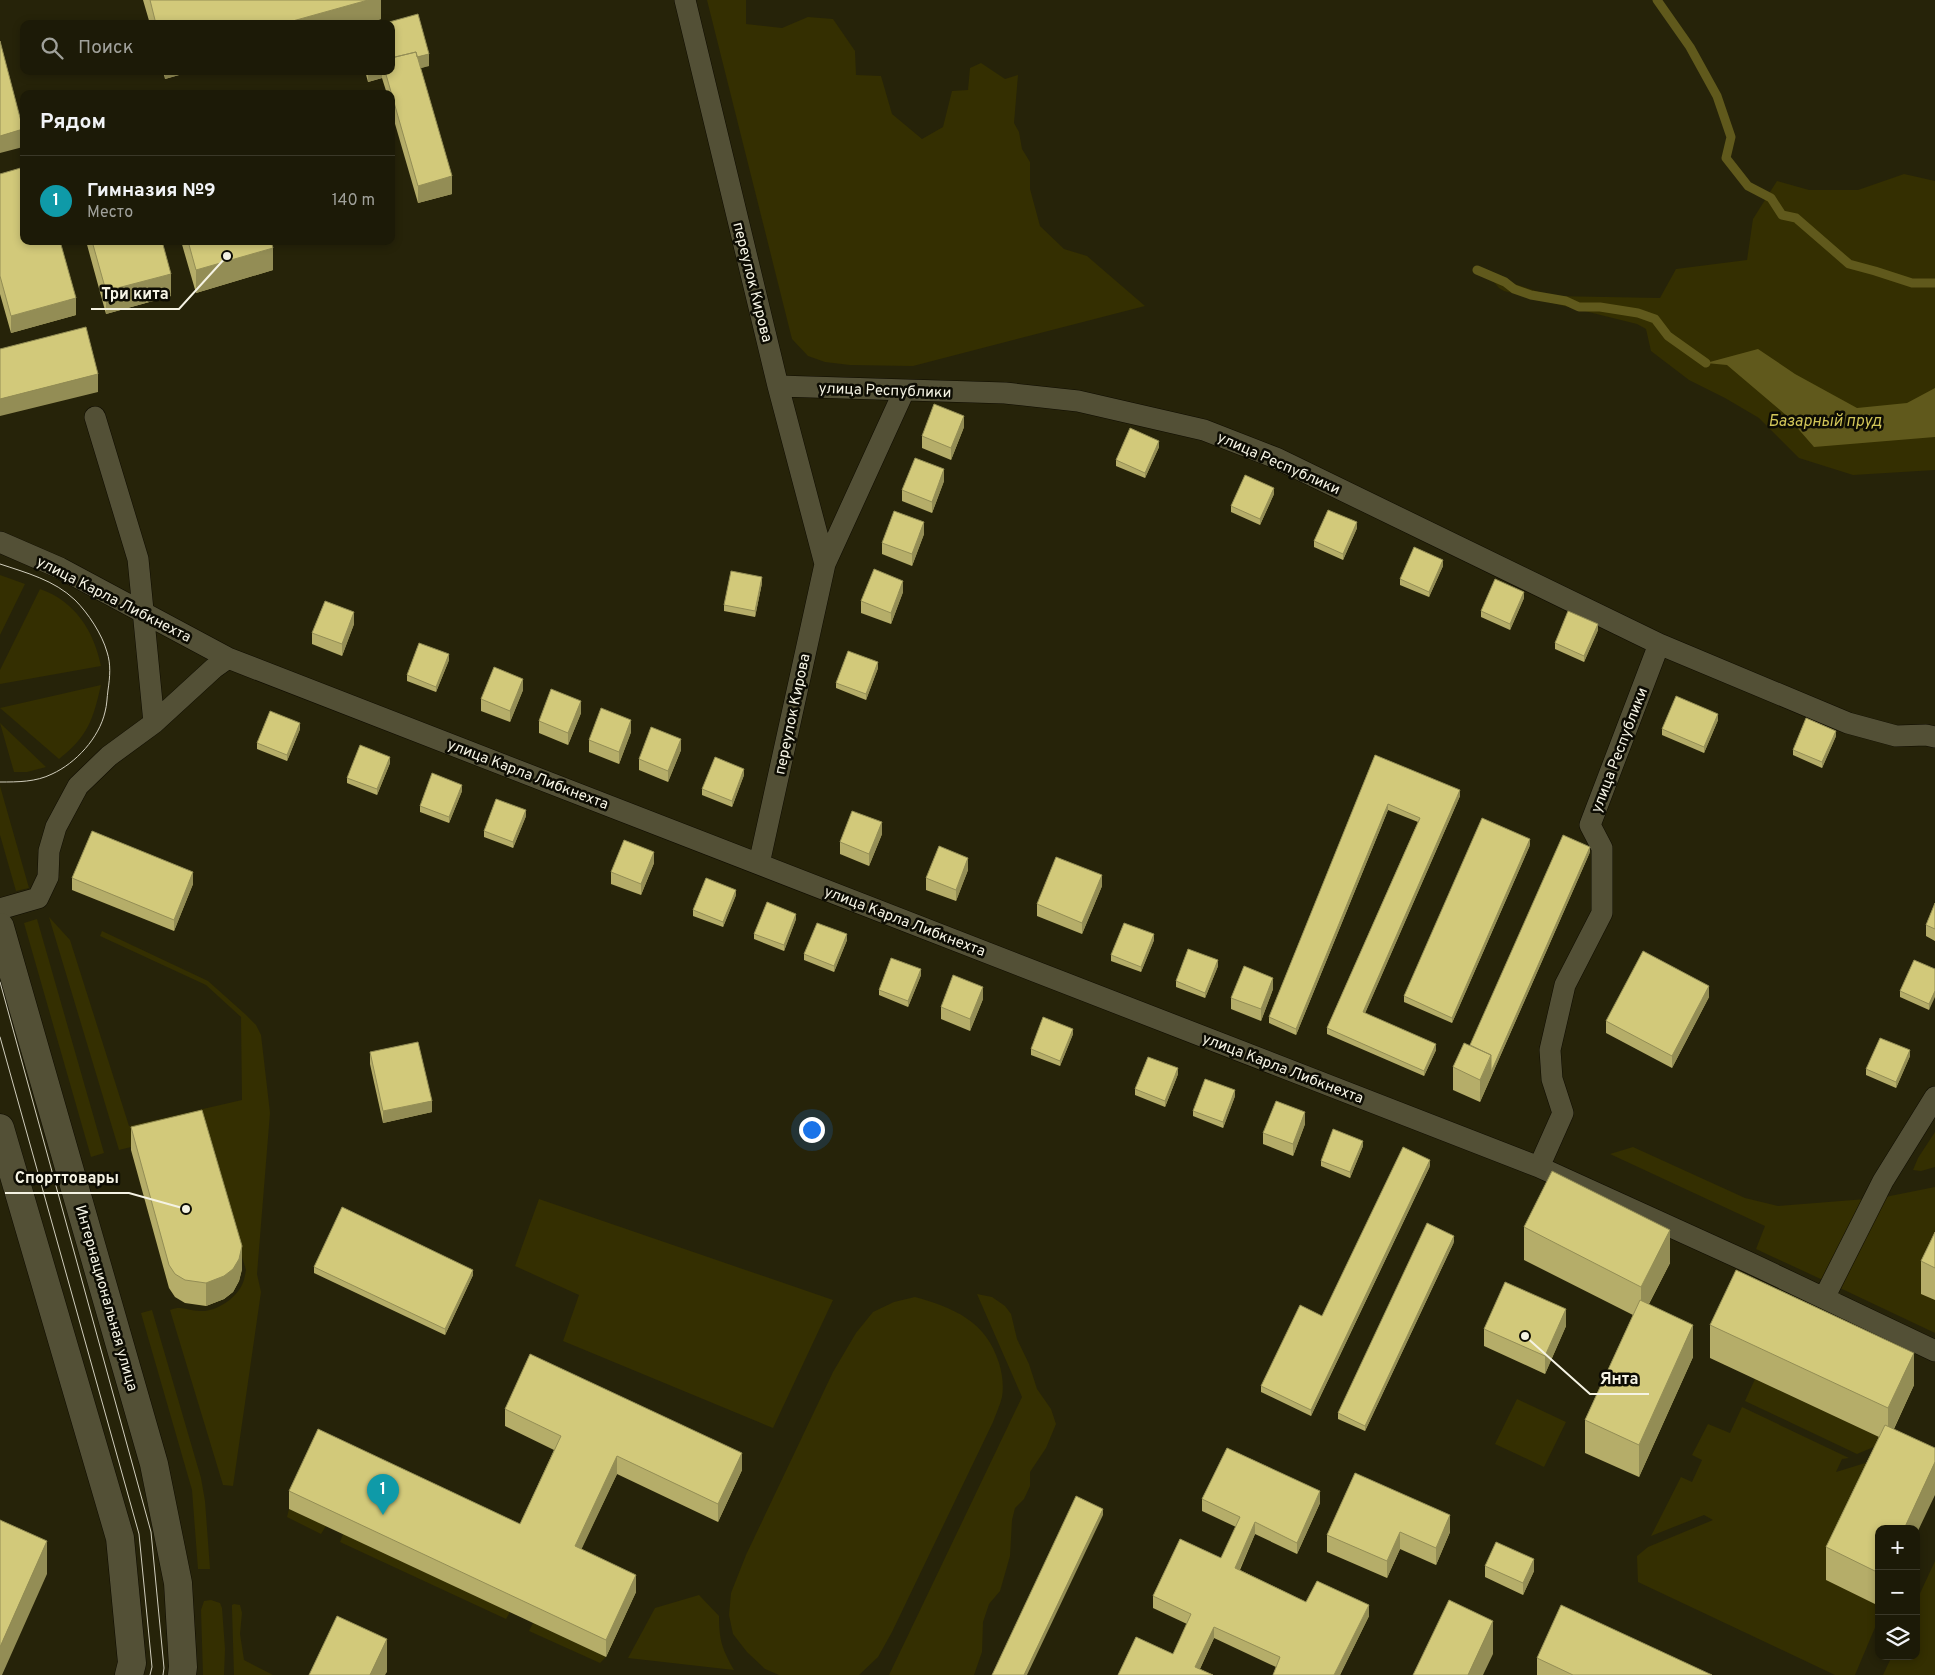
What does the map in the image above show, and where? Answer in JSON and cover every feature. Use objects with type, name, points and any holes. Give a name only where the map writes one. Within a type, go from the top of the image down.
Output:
[{"type":"main road","name":"Интернациональная улица","points":[[0,927],[154,1464],[178,1583],[182,1675]]},
{"type":"main road","points":[[0,1128],[120,1538],[132,1663],[129,1675]]},
{"type":"street","name":"переулок Кирова","points":[[685,0],[778,386],[824,564]]},
{"type":"street","name":"улица Республики","points":[[778,386],[1005,393],[1078,401],[1204,430],[1276,458],[1659,644],[1848,723],[1896,736],[1926,734],[1935,737]]},
{"type":"street","name":"переулок Кирова","points":[[759,864],[824,564],[904,391]]},
{"type":"street","points":[[95,417],[138,559],[154,723]]},
{"type":"street","name":"улица Карла Либкнехта","points":[[0,542],[60,568],[228,658],[1539,1167],[1935,1351]]},
{"type":"street","name":"улица Республики","points":[[1539,1167],[1563,1113],[1552,1079],[1550,1050],[1565,984],[1602,913],[1602,848],[1590,825],[1659,644]]},
{"type":"street","points":[[0,909],[38,898],[48,876],[48,850],[56,827],[78,786],[109,756],[154,723],[214,668],[228,658]]},
{"type":"street","points":[[1824,1298],[1884,1181],[1935,1097]]},
{"type":"shaded area","points":[[707,0],[746,0],[746,24],[782,28],[808,17],[833,19],[855,51],[856,75],[881,76],[892,114],[922,139],[943,127],[952,91],[968,90],[970,68],[981,63],[1005,79],[1018,75],[1014,123],[1019,132],[1022,149],[1030,162],[1030,189],[1040,226],[1064,249],[1087,256],[1145,306],[913,366],[850,365],[825,362],[808,356],[792,339]]},
{"type":"shaded area","points":[[1904,174],[1935,181],[1935,470],[1853,475],[1799,458],[1759,418],[1689,380],[1651,351],[1646,329],[1637,324],[1504,291],[1488,275],[1551,296],[1660,298],[1676,269],[1747,260],[1753,219],[1777,181],[1809,190],[1858,190]]},
{"type":"shaded area","points":[[0,575],[25,584],[0,635]]},
{"type":"shaded area","points":[[40,589],[63,601],[81,619],[88,629],[101,666],[0,684],[0,670]]},
{"type":"shaded area","points":[[101,685],[92,718],[83,735],[59,759],[0,708]]},
{"type":"shaded area","points":[[0,723],[46,767],[27,772],[14,772]]},
{"type":"shaded area","points":[[0,786],[29,888],[16,891],[0,835]]},
{"type":"shaded area","points":[[49,917],[70,940],[129,1126],[242,1100],[241,1017],[206,985],[100,936],[102,931],[208,981],[256,1025],[261,1035],[270,1113],[257,1274],[261,1292],[233,1486],[223,1485],[170,1310],[178,1308],[206,1311],[224,1304],[239,1290],[246,1270],[204,1129],[119,1150]]},
{"type":"shaded area","points":[[37,919],[104,1153],[91,1157],[24,923]]},
{"type":"shaded area","points":[[1935,1132],[1935,1167],[1921,1171],[1913,1170],[1918,1158]]},
{"type":"shaded area","points":[[1633,1147],[1745,1198],[1778,1206],[1866,1199],[1825,1281],[1756,1249],[1765,1226],[1610,1154]]},
{"type":"shaded area","points":[[1935,1187],[1935,1333],[1840,1288],[1885,1197]]},
{"type":"shaded area","points":[[539,1199],[833,1300],[773,1428],[563,1341],[579,1295],[515,1266]]},
{"type":"shaded area","points":[[977,1294],[992,1297],[1005,1306],[1011,1314],[1017,1339],[1029,1364],[1037,1389],[1051,1409],[1056,1424],[1046,1448],[1030,1472],[1030,1486],[1024,1499],[1015,1508],[1012,1520],[1010,1556],[1000,1591],[989,1604],[983,1622],[982,1652],[974,1675],[889,1675],[1022,1397]]},
{"type":"shaded area","points":[[915,1297],[943,1306],[967,1318],[986,1337],[993,1349],[1001,1371],[1003,1393],[999,1406],[892,1632],[878,1657],[859,1675],[779,1675],[765,1669],[747,1652],[733,1634],[729,1615],[731,1593],[746,1555],[833,1372],[856,1333],[873,1312],[894,1302]]},
{"type":"shaded area","points":[[152,1310],[201,1478],[205,1501],[210,1569],[198,1569],[192,1490],[141,1313]]},
{"type":"shaded area","points":[[1755,1379],[1888,1441],[1857,1454],[1745,1401]]},
{"type":"shaded area","points":[[1517,1399],[1566,1422],[1544,1467],[1495,1444]]},
{"type":"shaded area","points":[[1742,1407],[1849,1458],[1842,1459],[1836,1472],[1885,1457],[1827,1580],[1875,1604],[1875,1628],[1855,1675],[1835,1675],[1638,1582],[1637,1556],[1648,1547],[1713,1520],[1704,1515],[1651,1536],[1681,1477],[1692,1482],[1702,1460],[1692,1455],[1708,1424],[1730,1433]]},
{"type":"shaded area","points":[[289,1509],[326,1526],[321,1534],[287,1517]]},
{"type":"shaded area","points":[[343,1534],[510,1612],[506,1619],[340,1542]]},
{"type":"shaded area","points":[[1935,1561],[1935,1675],[1883,1675],[1890,1660],[1920,1660],[1920,1593]]},
{"type":"shaded area","points":[[699,1595],[719,1616],[722,1644],[734,1670],[628,1658],[655,1608]]},
{"type":"shaded area","points":[[211,1600],[220,1603],[222,1608],[225,1649],[224,1675],[203,1675],[201,1610],[204,1601]]},
{"type":"shaded area","points":[[232,1605],[240,1605],[242,1613],[240,1634],[244,1660],[273,1675],[234,1675]]},
{"type":"shaded area","points":[[533,1623],[606,1657],[600,1663],[529,1631]]},
{"type":"water","name":"Базарный пруд","points":[[1758,349],[1795,374],[1857,408],[1907,403],[1935,388],[1935,437],[1814,447],[1787,416],[1727,365],[1706,363]]},
{"type":"building","points":[[150,0],[368,0],[296,20],[155,20]]},
{"type":"building","points":[[418,14],[429,54],[417,57],[416,52],[395,57],[395,20]]},
{"type":"building","points":[[0,41],[20,118],[20,130],[0,136]]},
{"type":"building","points":[[416,52],[452,176],[418,186],[395,106],[395,90],[390,90],[386,75],[395,75],[395,57]]},
{"type":"building","points":[[20,168],[20,245],[61,245],[76,298],[11,316],[0,276],[0,174]]},
{"type":"building","points":[[93,245],[163,245],[171,274],[106,291]]},
{"type":"building","points":[[189,245],[272,245],[273,248],[196,270]]},
{"type":"building","points":[[86,327],[98,374],[0,399],[0,349]]},
{"type":"building","points":[[934,404],[964,416],[951,448],[922,436]]},
{"type":"building","points":[[1130,428],[1159,441],[1145,473],[1116,460]]},
{"type":"building","points":[[915,458],[944,469],[932,502],[902,490]]},
{"type":"building","points":[[1245,475],[1274,488],[1260,519],[1231,506]]},
{"type":"building","points":[[1328,510],[1357,522],[1343,554],[1314,541]]},
{"type":"building","points":[[894,511],[924,522],[912,554],[882,543]]},
{"type":"building","points":[[1414,547],[1443,560],[1429,592],[1400,579]]},
{"type":"building","points":[[874,569],[903,581],[891,613],[861,601]]},
{"type":"building","points":[[731,571],[762,577],[755,611],[724,605]]},
{"type":"building","points":[[1495,579],[1524,592],[1510,624],[1481,611]]},
{"type":"building","points":[[325,601],[354,612],[342,644],[312,633]]},
{"type":"building","points":[[1568,611],[1598,624],[1584,656],[1555,643]]},
{"type":"building","points":[[419,643],[449,654],[436,687],[407,675]]},
{"type":"building","points":[[848,651],[878,662],[866,694],[836,683]]},
{"type":"building","points":[[494,667],[523,679],[510,711],[481,699]]},
{"type":"building","points":[[551,689],[581,701],[568,733],[539,721]]},
{"type":"building","points":[[1676,696],[1718,714],[1704,747],[1662,729]]},
{"type":"building","points":[[601,708],[631,720],[619,752],[589,740]]},
{"type":"building","points":[[270,711],[300,723],[287,755],[257,743]]},
{"type":"building","points":[[1806,718],[1836,731],[1822,762],[1793,750]]},
{"type":"building","points":[[651,727],[681,739],[668,771],[639,759]]},
{"type":"building","points":[[360,745],[390,757],[377,789],[347,778]]},
{"type":"building","points":[[1375,755],[1460,790],[1363,1012],[1436,1044],[1424,1071],[1327,1028],[1420,818],[1388,804],[1296,1029],[1269,1017]]},
{"type":"building","points":[[715,757],[744,769],[732,801],[702,789]]},
{"type":"building","points":[[432,773],[462,785],[449,817],[420,806]]},
{"type":"building","points":[[496,799],[526,810],[513,842],[484,831]]},
{"type":"building","points":[[852,811],[882,822],[869,854],[840,842]]},
{"type":"building","points":[[1482,818],[1530,839],[1452,1018],[1404,996]]},
{"type":"building","points":[[92,831],[193,872],[174,920],[72,878]]},
{"type":"building","points":[[1563,835],[1590,847],[1491,1072],[1491,1055],[1470,1045]]},
{"type":"building","points":[[624,840],[654,852],[641,884],[611,872]]},
{"type":"building","points":[[939,846],[968,858],[956,890],[926,878]]},
{"type":"building","points":[[1056,857],[1102,875],[1082,923],[1037,904]]},
{"type":"building","points":[[706,878],[736,890],[723,922],[693,910]]},
{"type":"building","points":[[767,902],[796,914],[784,945],[754,934]]},
{"type":"building","points":[[1935,903],[1935,929],[1926,925]]},
{"type":"building","points":[[817,923],[847,934],[834,966],[804,954]]},
{"type":"building","points":[[1124,923],[1154,934],[1141,967],[1111,955]]},
{"type":"building","points":[[1188,949],[1218,960],[1205,993],[1176,981]]},
{"type":"building","points":[[1643,951],[1709,986],[1672,1056],[1606,1021]]},
{"type":"building","points":[[891,958],[921,969],[908,1001],[879,990]]},
{"type":"building","points":[[1914,960],[1935,969],[1935,991],[1929,1004],[1900,991]]},
{"type":"building","points":[[1244,966],[1273,978],[1261,1009],[1231,998]]},
{"type":"building","points":[[953,975],[983,987],[970,1019],[941,1007]]},
{"type":"building","points":[[1043,1017],[1073,1029],[1060,1061],[1031,1049]]},
{"type":"building","points":[[1880,1038],[1910,1050],[1896,1082],[1866,1069]]},
{"type":"building","points":[[418,1042],[432,1101],[383,1111],[370,1052]]},
{"type":"building","points":[[1464,1043],[1491,1055],[1480,1080],[1453,1067]]},
{"type":"building","points":[[1148,1057],[1178,1068],[1165,1101],[1135,1089]]},
{"type":"building","points":[[1205,1079],[1235,1090],[1223,1122],[1193,1111]]},
{"type":"building","points":[[1276,1101],[1305,1112],[1293,1144],[1263,1133]]},
{"type":"building","points":[[202,1110],[242,1246],[239,1259],[233,1269],[224,1276],[206,1283],[185,1280],[175,1274],[169,1265],[131,1127]]},
{"type":"building","points":[[1333,1129],[1363,1141],[1350,1172],[1321,1161]]},
{"type":"building","points":[[1403,1147],[1430,1160],[1311,1410],[1261,1386],[1300,1305],[1322,1316]]},
{"type":"building","points":[[1552,1171],[1670,1230],[1641,1287],[1524,1227]]},
{"type":"building","points":[[342,1207],[473,1270],[445,1329],[314,1267]]},
{"type":"building","points":[[1427,1223],[1454,1236],[1365,1426],[1338,1413]]},
{"type":"building","points":[[1935,1232],[1935,1268],[1921,1261]]},
{"type":"building","points":[[1736,1270],[1914,1353],[1888,1408],[1710,1325]]},
{"type":"building","points":[[1505,1282],[1566,1309],[1545,1356],[1484,1329]]},
{"type":"building","points":[[1640,1300],[1693,1325],[1639,1445],[1585,1420]]},
{"type":"building","points":[[530,1354],[742,1453],[718,1504],[617,1456],[575,1546],[636,1575],[606,1640],[289,1491],[318,1429],[520,1524],[561,1436],[505,1409]]},
{"type":"building","points":[[1885,1425],[1935,1448],[1935,1462],[1906,1525],[1875,1525],[1875,1571],[1826,1547]]},
{"type":"building","points":[[1227,1448],[1320,1491],[1297,1543],[1255,1522],[1235,1568],[1306,1602],[1317,1581],[1369,1605],[1334,1675],[1273,1675],[1280,1657],[1214,1627],[1195,1667],[1213,1675],[1118,1675],[1136,1637],[1173,1654],[1191,1614],[1153,1596],[1180,1539],[1221,1558],[1240,1517],[1202,1499]]},
{"type":"building","points":[[1355,1473],[1450,1515],[1436,1548],[1400,1532],[1387,1561],[1327,1535]]},
{"type":"building","points":[[1076,1496],[1103,1509],[1024,1675],[992,1675]]},
{"type":"building","points":[[0,1520],[47,1541],[0,1647]]},
{"type":"building","points":[[1496,1542],[1534,1559],[1523,1583],[1485,1566]]},
{"type":"building","points":[[1449,1600],[1493,1621],[1468,1675],[1413,1675]]},
{"type":"building","points":[[1561,1605],[1712,1675],[1573,1675],[1537,1658]]},
{"type":"building","points":[[337,1616],[387,1639],[370,1675],[309,1675]]},
{"type":"waterway","points":[[1657,0],[1690,47],[1717,96],[1731,137],[1726,158],[1748,186],[1771,198],[1782,215],[1796,218],[1849,264],[1912,283],[1935,283]]},
{"type":"waterway","points":[[1477,270],[1505,282],[1514,289],[1531,295],[1566,301],[1579,307],[1600,307],[1638,313],[1655,319],[1668,336],[1706,363]]},
{"type":"tram line","points":[[0,564],[49,582],[75,600],[90,617],[102,638],[110,671],[106,707],[102,722],[85,749],[70,763],[46,777],[27,781],[0,782]]},
{"type":"tram line","points":[[0,982],[151,1532],[164,1668],[163,1675]]},
{"type":"tram line","points":[[0,1037],[139,1534],[152,1667],[150,1675]]},
{"type":"place","name":"Три кита","points":[[227,256]]},
{"type":"place","name":"Спорттовары","points":[[186,1209]]},
{"type":"place","name":"Янта","points":[[1525,1336]]},
{"type":"place","name":"Гимназия №9","points":[[383,1515]]}]
